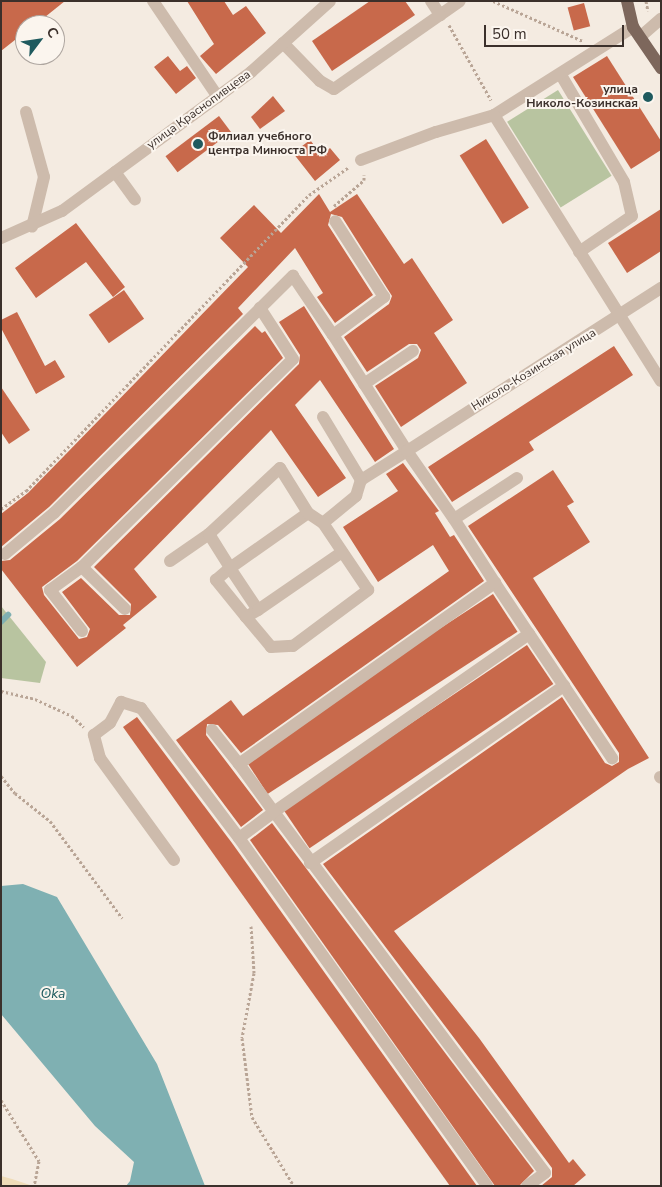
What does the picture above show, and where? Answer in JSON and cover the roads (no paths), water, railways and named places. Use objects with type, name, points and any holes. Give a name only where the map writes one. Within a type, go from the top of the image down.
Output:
[{"type":"main road","points":[[626,1],[637,32],[661,68]]},
{"type":"street","points":[[153,1],[218,97]]},
{"type":"street","name":"улица Краснопивцева","points":[[1,238],[32,227],[62,211],[218,97],[330,1]]},
{"type":"street","points":[[431,1],[440,15]]},
{"type":"street","points":[[283,43],[320,81],[334,88],[460,1]]},
{"type":"street","points":[[361,160],[436,132],[494,115],[561,75],[601,48],[661,19]]},
{"type":"street","points":[[561,75],[624,182],[632,216],[580,252]]},
{"type":"street","points":[[26,112],[44,177],[32,227]]},
{"type":"street","points":[[494,115],[661,381]]},
{"type":"street","points":[[115,172],[135,200]]},
{"type":"street","points":[[333,335],[384,297],[335,221]]},
{"type":"street","points":[[4,554],[54,513],[292,276],[333,335],[407,451],[612,758]]},
{"type":"street","name":"Николо-Козинская улица","points":[[361,480],[661,288]]},
{"type":"street","points":[[82,631],[50,590],[82,566],[293,359],[260,308]]},
{"type":"street","points":[[364,384],[413,351]]},
{"type":"street","points":[[323,417],[361,480],[356,496],[323,523]]},
{"type":"street","points":[[170,561],[209,534],[280,468],[308,512],[323,523],[368,590],[293,646],[271,647],[216,580],[308,512]]},
{"type":"street","points":[[454,519],[517,478]]},
{"type":"street","points":[[209,534],[258,610]]},
{"type":"street","points":[[246,618],[342,552]]},
{"type":"street","points":[[82,566],[125,609]]},
{"type":"street","points":[[240,764],[495,584]]},
{"type":"street","points":[[239,838],[529,634]]},
{"type":"street","points":[[310,863],[564,686]]},
{"type":"street","points":[[174,860],[100,758],[94,735],[110,723],[121,702],[141,708],[239,838],[487,1186]]},
{"type":"street","points":[[212,730],[240,764],[310,863],[545,1173],[527,1186]]},
{"type":"water","name":"Oka","points":[[23,884],[57,897],[157,1064],[205,1186],[126,1186],[130,1181],[134,1162],[95,1126],[1,1014],[1,886]]},
{"type":"waterway","points":[[1,622],[8,615]]},
{"type":"place","name":"улица Николо-Козинская","points":[[648,97]]},
{"type":"place","name":"Филиал учебного центра Минюста РФ","points":[[198,144]]}]
